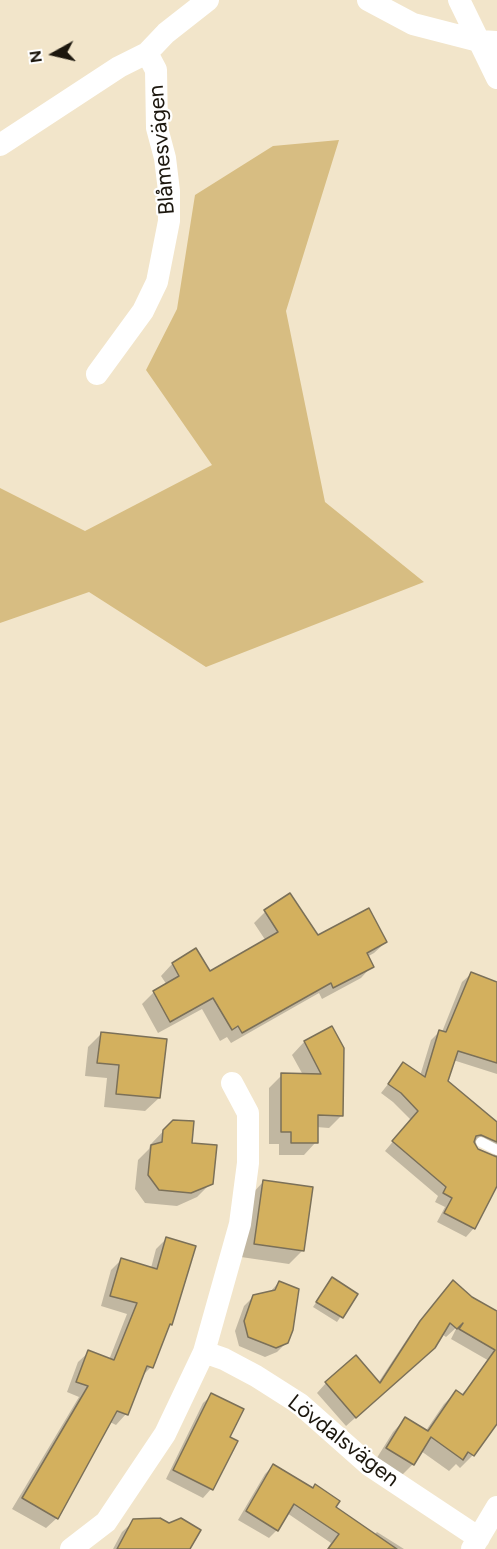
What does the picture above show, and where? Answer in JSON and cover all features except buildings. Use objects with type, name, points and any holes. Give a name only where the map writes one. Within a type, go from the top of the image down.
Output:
[{"type":"street","name":"Blåmesvägen","points":[[0,145],[119,67],[147,53],[166,33],[208,0]]},
{"type":"street","points":[[368,0],[413,24],[488,41]]},
{"type":"street","points":[[459,0],[488,41],[497,78]]},
{"type":"street","name":"Blåmesvägen","points":[[97,374],[143,311],[158,282],[169,221],[169,191],[165,158],[157,128],[156,70],[147,53]]},
{"type":"street","points":[[71,1549],[106,1522],[158,1444],[204,1352],[240,1224],[248,1163],[248,1113],[232,1083]]},
{"type":"street","name":"Lövdalsvägen","points":[[204,1352],[224,1359],[256,1376],[300,1404],[369,1465],[475,1543]]},
{"type":"street","points":[[475,1543],[497,1507]]},
{"type":"lane","points":[[481,1142],[497,1150]]},
{"type":"shaded area","points":[[339,140],[286,311],[325,502],[424,582],[206,667],[89,592],[0,623],[0,488],[85,531],[212,465],[146,370],[177,309],[195,195],[273,146]]}]
